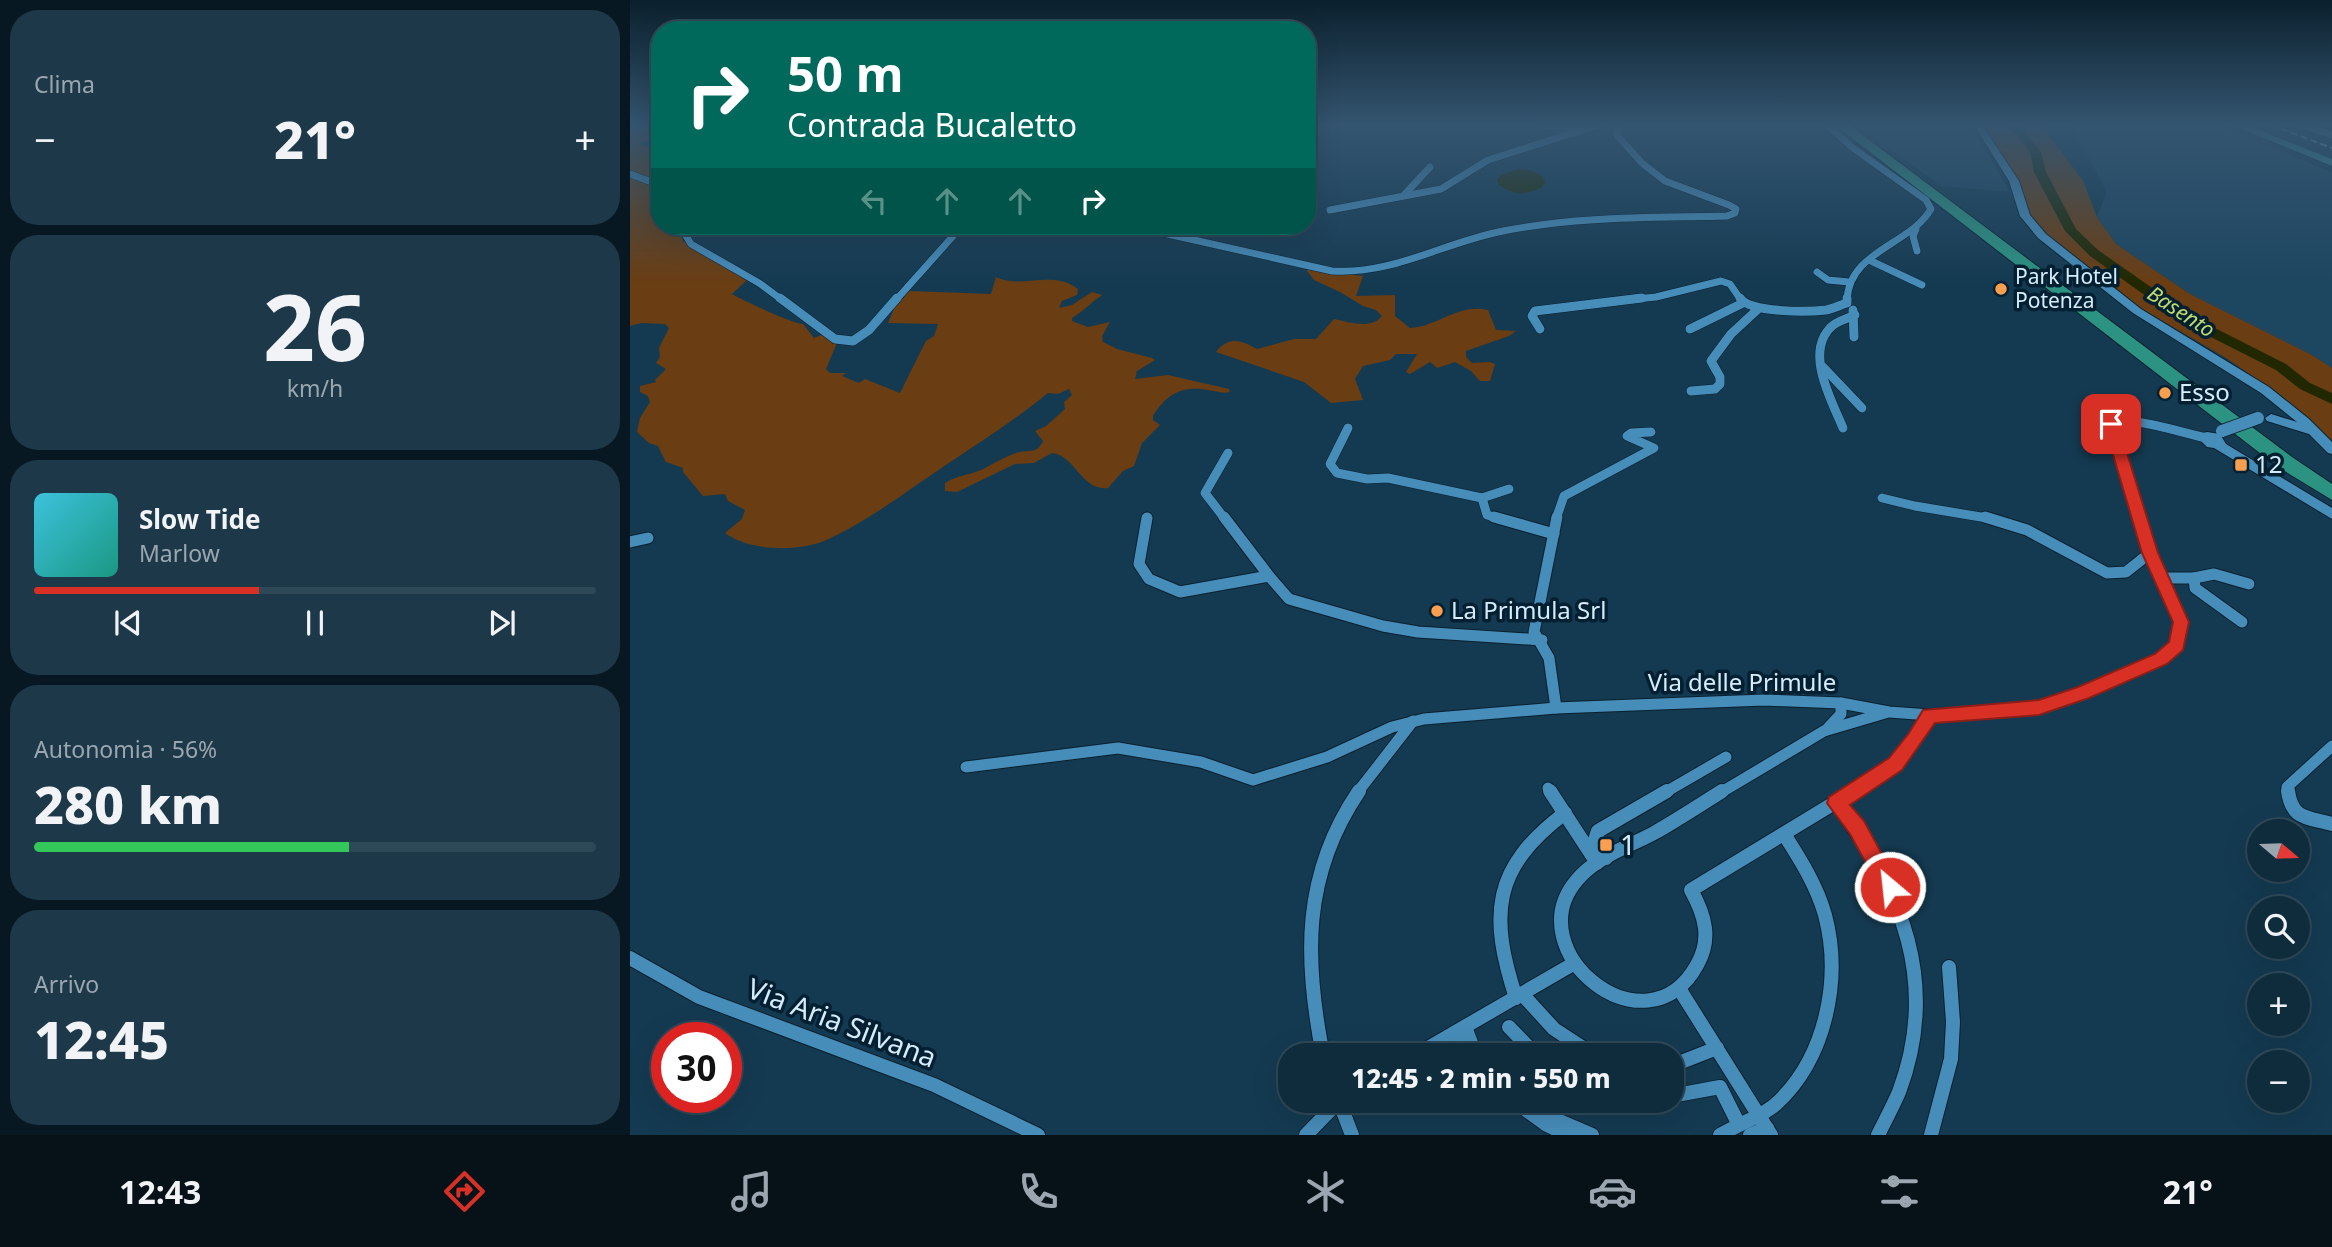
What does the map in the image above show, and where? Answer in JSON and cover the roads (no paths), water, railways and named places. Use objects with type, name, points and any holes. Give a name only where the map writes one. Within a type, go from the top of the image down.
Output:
[{"type":"highway","points":[[1911,178],[2285,462],[2332,493]]},
{"type":"highway","points":[[1920,178],[2332,485]]},
{"type":"street","points":[[1405,194],[1420,178]]},
{"type":"street","points":[[1330,210],[1441,189],[1459,178]]},
{"type":"street","points":[[1180,235],[1332,271],[1359,273],[1391,267],[1457,242],[1534,225],[1592,219],[1727,216],[1735,213],[1736,209],[1728,204],[1675,187],[1661,178]]},
{"type":"street","points":[[1894,178],[1930,204],[1927,217],[1913,236],[1917,251]]},
{"type":"street","points":[[2012,178],[2025,216],[2042,236],[2137,311],[2243,374],[2320,435],[2332,450]]},
{"type":"street","points":[[1847,303],[1849,282],[1869,260],[1884,246],[1916,229]]},
{"type":"street","points":[[686,235],[691,244],[759,284],[824,332],[843,342],[853,341],[874,324],[954,235]]},
{"type":"street","points":[[1869,260],[1922,285]]},
{"type":"street","points":[[1816,272],[1828,281],[1849,282]]},
{"type":"street","points":[[1540,329],[1532,316],[1543,309],[1656,298],[1712,282],[1730,284],[1743,303],[1758,309],[1828,310],[1847,303]]},
{"type":"street","points":[[1690,329],[1743,303]]},
{"type":"street","points":[[1847,303],[1853,308],[1855,315],[1854,337]]},
{"type":"street","points":[[1691,391],[1715,389],[1720,384],[1720,377],[1711,361],[1731,334],[1758,309]]},
{"type":"street","points":[[1843,428],[1823,382],[1821,352],[1823,338],[1832,326],[1855,315]]},
{"type":"street","points":[[1822,367],[1862,408]]},
{"type":"street","points":[[2243,374],[2262,395],[2265,416]]},
{"type":"street","points":[[2216,438],[2265,416],[2290,410]]},
{"type":"street","points":[[2265,416],[2296,424],[2320,435]]},
{"type":"street","name":"Via delle Primule","points":[[965,767],[1118,748],[1201,762],[1253,780],[1327,757],[1392,727],[1413,721],[1556,708],[1765,700],[1841,703],[1889,712],[1930,715],[2039,708],[2083,693],[2161,659],[2177,645],[2181,622],[2159,579],[2111,424],[2115,421],[2129,421],[2216,438]]},
{"type":"street","points":[[1348,428],[1330,464],[1338,473],[1367,479],[1388,478],[1482,498],[1509,489]]},
{"type":"street","points":[[1556,708],[1553,668],[1542,639],[1534,632],[1548,550],[1559,506],[1564,496],[1654,448],[1627,436],[1631,433],[1651,432]]},
{"type":"street","points":[[2216,438],[2332,514]]},
{"type":"street","points":[[1228,453],[1205,494],[1289,598],[1383,626],[1418,632],[1542,639]]},
{"type":"street","points":[[1482,498],[1487,515],[1554,534]]},
{"type":"street","points":[[1882,498],[1920,509],[1970,513],[2017,526],[2107,573],[2129,573],[2150,553]]},
{"type":"street","points":[[1147,518],[1139,564],[1149,579],[1180,592],[1269,576]]},
{"type":"street","points":[[630,542],[648,538]]},
{"type":"street","points":[[2159,579],[2194,578],[2214,574],[2249,584]]},
{"type":"street","points":[[2194,578],[2195,588],[2242,622]]},
{"type":"street","points":[[1826,730],[1841,713],[1841,703]]},
{"type":"street","points":[[1889,712],[1826,730],[1651,835],[1601,861],[1576,880],[1562,909],[1562,933],[1573,964],[1588,981],[1622,999],[1646,1002],[1660,1000],[1680,990],[1695,975],[1705,950],[1704,914],[1691,890],[1896,764],[1916,739],[1930,715]]},
{"type":"street","points":[[1320,1043],[1313,1010],[1310,949],[1316,884],[1339,822],[1367,777],[1413,721]]},
{"type":"street","points":[[2332,746],[2287,787],[2290,807],[2298,815],[2332,824]]},
{"type":"street","points":[[1601,861],[1595,840],[1598,831],[1726,757]]},
{"type":"street","points":[[1548,788],[1601,861]]},
{"type":"street","points":[[1836,803],[1863,837],[1901,908],[1907,924],[1916,982],[1913,1045],[1899,1094],[1878,1135]]},
{"type":"street","points":[[1565,813],[1543,827],[1526,844],[1505,881],[1498,911],[1501,952],[1519,996],[1556,1035],[1571,1043]]},
{"type":"street","points":[[1765,1126],[1776,1104],[1789,1090],[1812,1055],[1825,1020],[1830,967],[1826,919],[1809,875],[1784,835]]},
{"type":"street","name":"Via Aria Silvana","points":[[630,958],[699,997],[934,1085],[1038,1135]]},
{"type":"street","points":[[1436,1043],[1573,964]]},
{"type":"street","points":[[1931,1135],[1951,1059],[1953,1022],[1949,967]]},
{"type":"street","points":[[1680,990],[1765,1126]]},
{"type":"street","points":[[1509,1027],[1524,1043]]},
{"type":"street","points":[[1460,1029],[1465,1043]]},
{"type":"street","points":[[1460,1029],[1470,1043]]},
{"type":"street","points":[[1684,1061],[1717,1048]]},
{"type":"street","points":[[1684,1094],[1720,1087],[1744,1130]]},
{"type":"street","points":[[1306,1135],[1327,1113]]},
{"type":"street","points":[[1344,1113],[1352,1135]]},
{"type":"street","points":[[1530,1113],[1568,1135]]},
{"type":"street","points":[[1544,1113],[1591,1135]]},
{"type":"street","points":[[1720,1135],[1765,1126]]},
{"type":"waterway","name":"Basento","points":[[2043,178],[2071,231],[2094,253],[2190,321],[2281,367],[2305,386],[2332,399]]},
{"type":"place","name":"Park Hotel Potenza","points":[[2001,289]]},
{"type":"place","name":"Esso","points":[[2165,393]]},
{"type":"place","name":"12","points":[[2241,465]]},
{"type":"place","name":"La Primula Srl","points":[[1437,611]]},
{"type":"place","name":"1","points":[[1606,845]]}]
